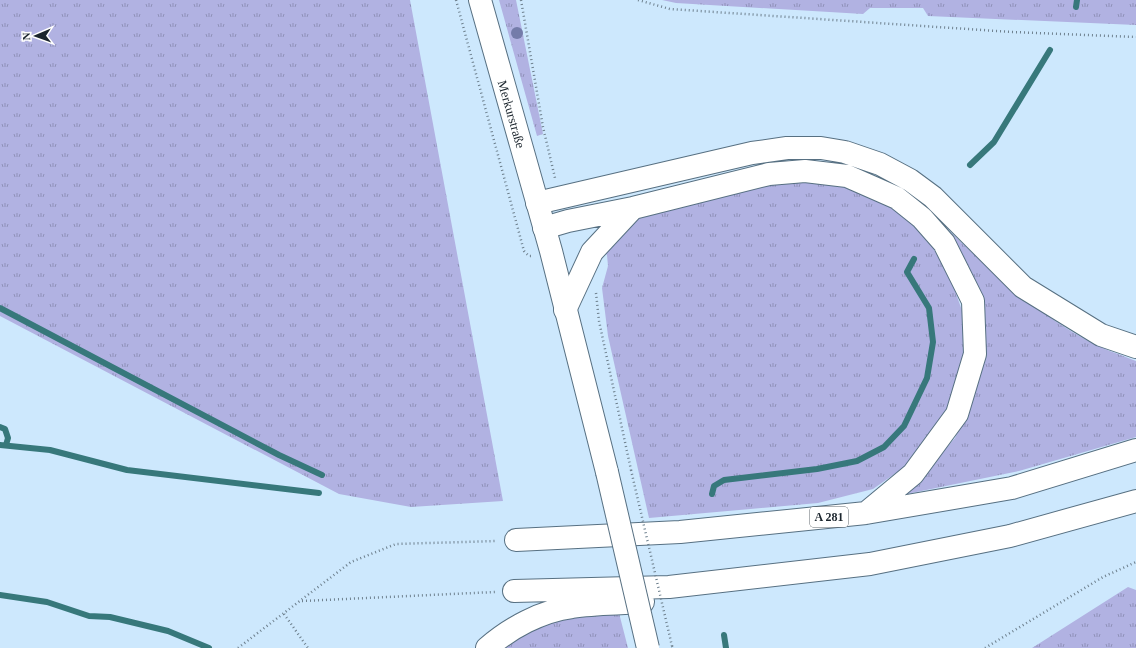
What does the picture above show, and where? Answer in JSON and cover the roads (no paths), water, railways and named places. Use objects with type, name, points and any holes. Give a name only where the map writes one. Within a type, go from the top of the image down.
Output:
[{"type":"main road","name":"Merkurstraße","points":[[480,0],[566,310],[607,472],[648,648]]},
{"type":"main road","points":[[537,203],[752,153],[787,148],[821,148],[845,152],[880,164],[910,180],[932,197],[1023,287],[1101,335],[1136,347]]},
{"type":"main road","points":[[544,228],[568,221],[633,208],[769,174],[805,171],[847,176],[897,198],[922,218],[944,243],[972,301],[975,354],[958,414],[913,474],[866,513]]},
{"type":"main road","points":[[566,310],[592,252],[633,208]]},
{"type":"main road","name":"A 281","points":[[516,540],[680,532],[866,513],[1012,488],[1136,450]]},
{"type":"main road","points":[[514,592],[669,587],[870,564],[1010,536],[1136,501]]},
{"type":"main road","points":[[487,648],[504,633],[543,614],[571,607],[672,600],[715,582]]},
{"type":"waterway","points":[[1076,7],[1077,0]]},
{"type":"waterway","points":[[970,165],[994,142],[1050,50]]},
{"type":"waterway","points":[[712,494],[714,486],[724,480],[817,469],[857,461],[884,447],[904,426],[927,378],[933,342],[929,308],[907,272],[914,259]]},
{"type":"waterway","points":[[0,308],[279,455],[322,475]]},
{"type":"waterway","points":[[0,427],[5,429],[8,438],[6,445]]},
{"type":"waterway","points":[[0,445],[50,450],[127,470],[319,493]]},
{"type":"waterway","points":[[0,595],[47,602],[89,616],[110,617],[168,631],[209,648]]},
{"type":"waterway","points":[[724,635],[726,648]]}]
